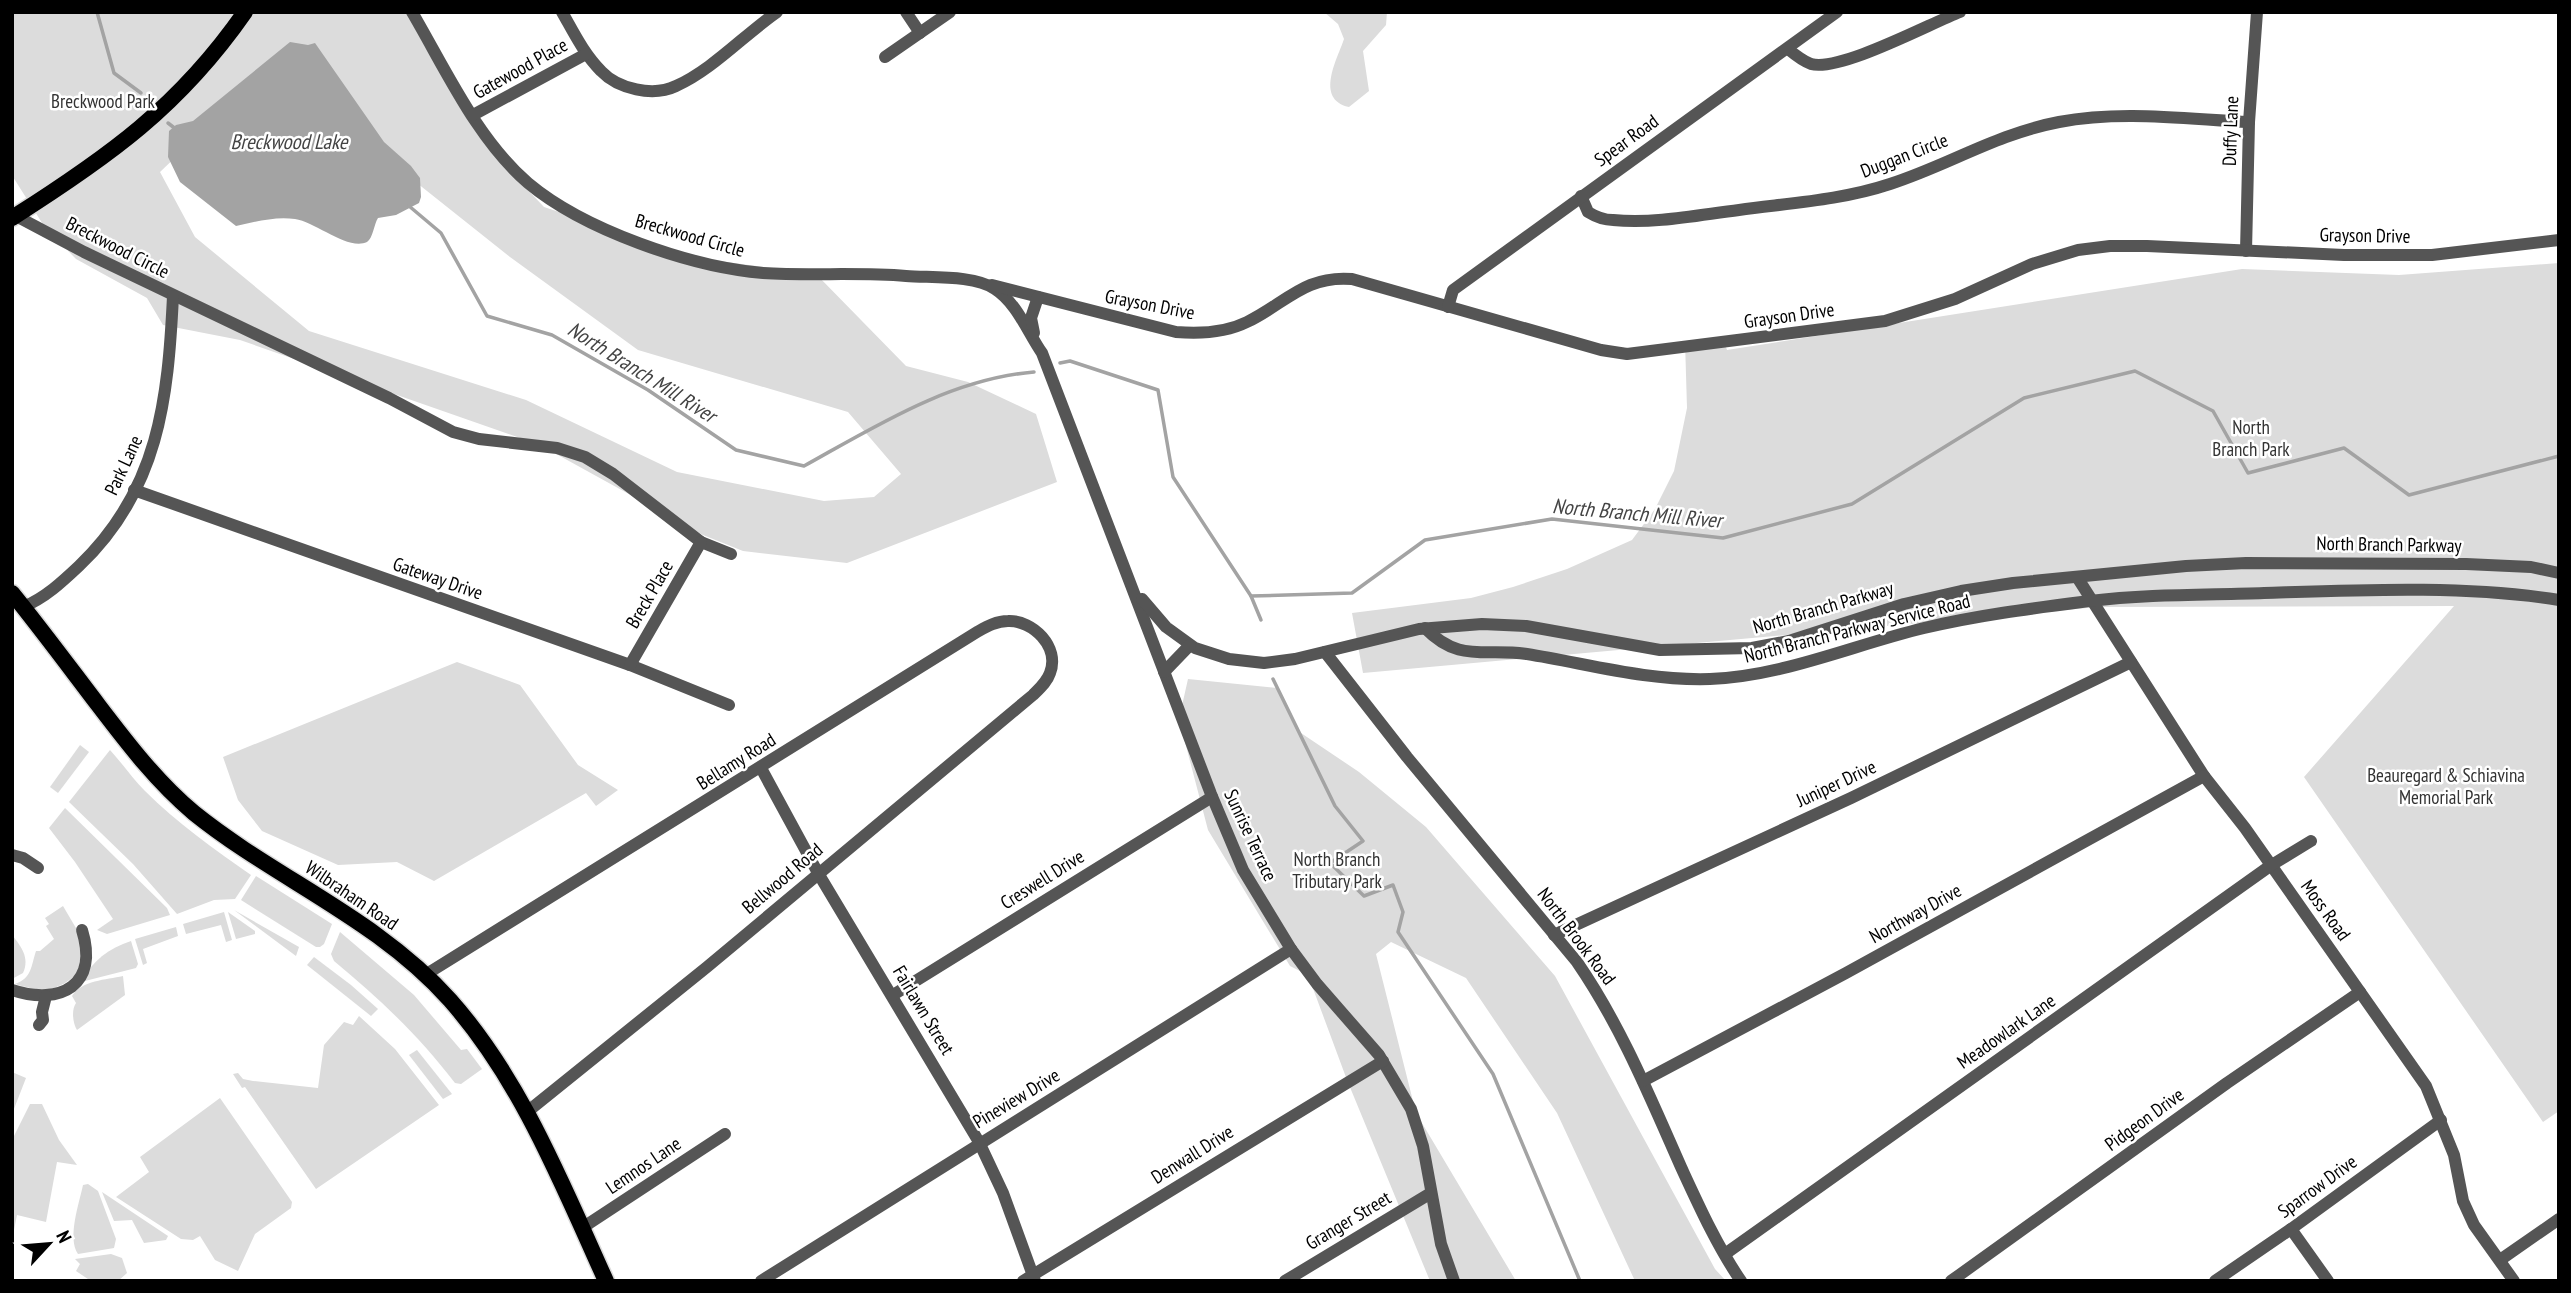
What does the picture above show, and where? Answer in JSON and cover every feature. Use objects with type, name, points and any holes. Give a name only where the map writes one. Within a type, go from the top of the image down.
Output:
[{"type":"main road","points":[[14,217],[99,161],[152,119],[198,73],[245,12]]},
{"type":"main road","name":"Wilbraham Road","points":[[12,593],[135,753],[185,805],[244,848],[347,914],[425,975],[446,995],[496,1061],[527,1112],[606,1281]]},
{"type":"street","name":"Breckwood Circle","points":[[412,12],[473,115],[515,171],[555,204],[604,229],[673,253],[730,268],[765,273],[878,274],[981,283],[1038,297]]},
{"type":"street","points":[[562,12],[586,54],[615,83],[632,89],[658,91],[675,87],[704,69],[777,12]]},
{"type":"street","points":[[906,12],[920,33]]},
{"type":"street","points":[[885,57],[950,12]]},
{"type":"street","name":"Spear Road","points":[[1448,307],[1453,290],[1837,12]]},
{"type":"street","points":[[1788,49],[1812,64],[1834,62],[1868,52],[1960,12]]},
{"type":"street","name":"Duffy Lane","points":[[2246,251],[2249,122],[2257,12]]},
{"type":"street","name":"Gatewood Place","points":[[473,115],[586,54]]},
{"type":"street","name":"Duggan Circle","points":[[1581,196],[1588,212],[1610,220],[1690,216],[1803,202],[1877,188],[1920,173],[1994,140],[2060,121],[2146,116],[2249,122]]},
{"type":"street","name":"Breckwood Circle","points":[[14,217],[389,398],[453,432],[480,439],[557,448],[585,457],[613,474],[701,542],[731,554]]},
{"type":"street","name":"Grayson Drive","points":[[1038,297],[1177,332],[1196,334],[1249,322],[1307,285],[1328,278],[1363,282],[1601,350],[1626,354],[1885,321],[1955,299],[2032,264],[2078,250],[2147,246],[2432,255],[2559,240]]},
{"type":"street","points":[[981,283],[995,289],[1004,298],[1042,353]]},
{"type":"street","name":"Park Lane","points":[[23,607],[38,601],[84,561],[116,521],[134,490],[153,447],[164,406],[173,296]]},
{"type":"street","points":[[1038,297],[1031,327],[1042,353]]},
{"type":"street","name":"Sunrise Terrace","points":[[1042,353],[1212,797],[1243,870],[1291,949],[1317,984],[1383,1061],[1411,1109],[1423,1146],[1441,1244],[1454,1281]]},
{"type":"street","name":"Gateway Drive","points":[[134,490],[630,665],[729,705]]},
{"type":"street","name":"Breck Place","points":[[630,665],[701,542]]},
{"type":"street","name":"North Branch Parkway","points":[[1132,583],[1159,620],[1190,645],[1213,655],[1255,663],[1275,662],[1325,652],[1425,628],[1505,624],[1560,631],[1660,650],[1733,650],[1788,641],[1892,607],[1933,597],[2012,583],[2186,566],[2259,563],[2510,565],[2559,573]]},
{"type":"street","name":"Moss Road","points":[[2077,577],[2204,776],[2245,828],[2427,1086],[2454,1155],[2463,1201],[2474,1225],[2514,1281]]},
{"type":"street","name":"North Branch Parkway Service Road","points":[[1425,628],[1436,640],[1460,652],[1515,652],[1578,662],[1633,675],[1668,679],[1713,679],[1769,672],[1925,627],[2092,601],[2339,591],[2464,592],[2530,595],[2559,600]]},
{"type":"street","name":"Bellamy Road","points":[[425,975],[992,624],[1016,621],[1035,629],[1046,643],[1052,666]]},
{"type":"street","points":[[1164,672],[1190,645]]},
{"type":"street","name":"North Brook Road","points":[[1325,652],[1407,757],[1577,962],[1602,999],[1643,1081],[1702,1212],[1741,1281]]},
{"type":"street","name":"Juniper Drive","points":[[1554,935],[1851,798],[2131,662]]},
{"type":"street","name":"Bellwood Road","points":[[527,1112],[707,967],[1033,695],[1049,677],[1052,666]]},
{"type":"street","name":"Fairlawn Street","points":[[761,768],[818,873],[979,1142],[1003,1193],[1030,1279]]},
{"type":"street","name":"Northway Drive","points":[[1643,1081],[1846,974],[2204,776]]},
{"type":"street","name":"Creswell Drive","points":[[893,995],[1212,797]]},
{"type":"street","name":"Meadowlark Lane","points":[[1725,1254],[2270,866],[2311,841]]},
{"type":"street","points":[[12,855],[23,858],[38,868]]},
{"type":"street","points":[[12,990],[38,997],[59,993],[71,987],[83,972],[87,950],[82,930]]},
{"type":"street","name":"Pineview Drive","points":[[761,1281],[1291,949]]},
{"type":"street","name":"Pidgeon Drive","points":[[1951,1281],[2227,1083],[2360,992]]},
{"type":"street","points":[[39,1025],[43,1020],[46,996]]},
{"type":"street","name":"Denwall Drive","points":[[1030,1279],[1383,1061]]},
{"type":"street","name":"Sparrow Drive","points":[[2215,1281],[2441,1120]]},
{"type":"street","name":"Lemnos Lane","points":[[582,1228],[725,1134]]},
{"type":"street","name":"Granger Street","points":[[1285,1281],[1431,1193]]},
{"type":"street","points":[[2500,1260],[2559,1219]]},
{"type":"street","points":[[2291,1229],[2328,1281]]},
{"type":"green space","name":"Breckwood Park","points":[[12,12],[412,12],[490,150],[544,207],[697,258],[816,274],[906,366],[968,382],[1036,414],[1057,482],[847,563],[743,551],[703,535],[540,445],[240,340],[163,325],[147,298],[76,259],[44,226],[13,177]],"holes":[[[295,86],[510,257],[638,350],[848,412],[901,474],[874,497],[824,501],[677,472],[526,400],[309,331],[195,237],[160,172],[232,103]]]},
{"type":"green space","points":[[1324,12],[1387,12],[1386,25],[1363,51],[1369,91],[1349,107],[1338,103],[1330,87],[1344,39],[1338,24]]},
{"type":"green space","name":"North Branch Park","points":[[2559,263],[2559,1111],[2543,1122],[2304,777],[2454,606],[2098,607],[1363,673],[1352,613],[1471,598],[1567,569],[1632,540],[1655,509],[1674,471],[1687,408],[1685,341],[1723,338],[1727,350],[2242,269],[2399,275]]},
{"type":"green space","points":[[457,662],[520,685],[578,765],[618,790],[596,806],[586,793],[434,881],[397,862],[338,865],[262,831],[238,800],[223,757]]},
{"type":"green space","name":"North Branch Tributary Park","points":[[1188,679],[1277,688],[1298,731],[1359,772],[1426,827],[1555,976],[1715,1269],[1726,1281],[1635,1281],[1557,1113],[1466,978],[1391,942],[1376,954],[1416,1113],[1516,1281],[1430,1281],[1347,1080],[1308,975],[1290,966],[1208,830],[1179,719]]},
{"type":"green space","points":[[80,745],[89,752],[58,793],[50,787]]},
{"type":"green space","points":[[110,750],[140,786],[170,814],[251,875],[235,899],[214,900],[177,914],[133,864],[69,802]]},
{"type":"green space","points":[[65,808],[167,908],[170,915],[107,934],[97,930],[113,919],[49,828]]},
{"type":"green space","points":[[256,876],[332,924],[324,944],[316,947],[241,900]]},
{"type":"green space","points":[[63,906],[83,940],[78,973],[63,984],[48,989],[15,984],[28,975],[36,951],[40,951],[54,939],[46,926],[49,924],[45,918]]},
{"type":"green space","points":[[234,910],[299,947],[296,956]]},
{"type":"green space","points":[[224,912],[232,940],[226,942],[221,925],[186,934],[183,924]]},
{"type":"green space","points":[[228,912],[255,931],[255,934],[236,939]]},
{"type":"green space","points":[[176,927],[178,936],[143,949],[147,963],[143,965],[135,939]]},
{"type":"green space","points":[[340,932],[414,995],[461,1050],[467,1049],[482,1069],[461,1084],[455,1083],[398,1018],[334,961],[331,954]]},
{"type":"green space","points":[[12,935],[25,957],[25,968],[23,973],[12,979]]},
{"type":"green space","points":[[131,941],[138,964],[136,968],[81,982],[102,956]]},
{"type":"green space","points":[[314,957],[378,1009],[371,1016],[307,965]]},
{"type":"green space","points":[[123,976],[125,995],[77,1030],[73,1017],[76,1003],[72,996],[76,991],[95,981]]},
{"type":"green space","points":[[359,1016],[395,1049],[439,1105],[316,1189],[245,1087],[242,1088],[233,1074],[238,1073],[243,1079],[253,1081],[318,1088],[324,1045],[344,1022],[353,1025]]},
{"type":"green space","points":[[417,1050],[452,1094],[443,1099],[409,1055]]},
{"type":"green space","points":[[12,1072],[26,1078],[12,1114]]},
{"type":"green space","points":[[220,1098],[292,1202],[291,1208],[255,1234],[238,1271],[215,1260],[200,1236],[193,1240],[181,1239],[116,1197],[149,1172],[140,1157]]},
{"type":"green space","points":[[30,1104],[42,1104],[59,1140],[77,1165],[57,1162],[46,1222],[17,1215],[12,1240],[12,1140]]},
{"type":"green space","points":[[88,1184],[98,1191],[116,1239],[114,1248],[78,1254],[74,1239],[75,1221],[83,1185]]},
{"type":"green space","points":[[102,1192],[168,1236],[166,1240],[144,1243],[132,1220],[114,1221]]},
{"type":"green space","points":[[111,1254],[122,1258],[127,1273],[118,1281],[91,1281],[76,1271],[80,1264],[75,1259]]},
{"type":"water","name":"Breckwood Lake","points":[[290,42],[308,45],[315,43],[384,142],[411,166],[420,178],[419,203],[396,215],[378,218],[367,242],[351,243],[303,221],[288,218],[236,226],[180,182],[168,157],[169,131],[176,125],[193,121]]},
{"type":"waterway","name":"North Branch Mill River","points":[[97,12],[114,73],[141,93]]},
{"type":"waterway","name":"North Branch Mill River","points":[[168,123],[177,130]]},
{"type":"waterway","name":"North Branch Mill River","points":[[409,206],[441,233],[487,316],[552,335],[648,390],[736,450],[804,466],[886,421],[943,394],[1003,376],[1034,372]]},
{"type":"waterway","name":"North Branch Mill River","points":[[1060,363],[1070,361],[1158,390],[1173,477],[1251,596],[1352,593],[1425,540],[1552,519],[1723,538],[1852,504],[2024,398],[2135,371],[2213,411],[2248,473],[2344,448],[2409,495],[2559,456]]},
{"type":"waterway","points":[[1251,596],[1261,620]]},
{"type":"waterway","points":[[1273,679],[1335,806],[1363,841],[1330,863],[1364,896],[1393,885],[1403,912],[1398,932],[1493,1074],[1580,1281]]},
{"type":"park label","name":"Beauregard & Schiavina Memorial Park","points":[[2446,786]]}]
